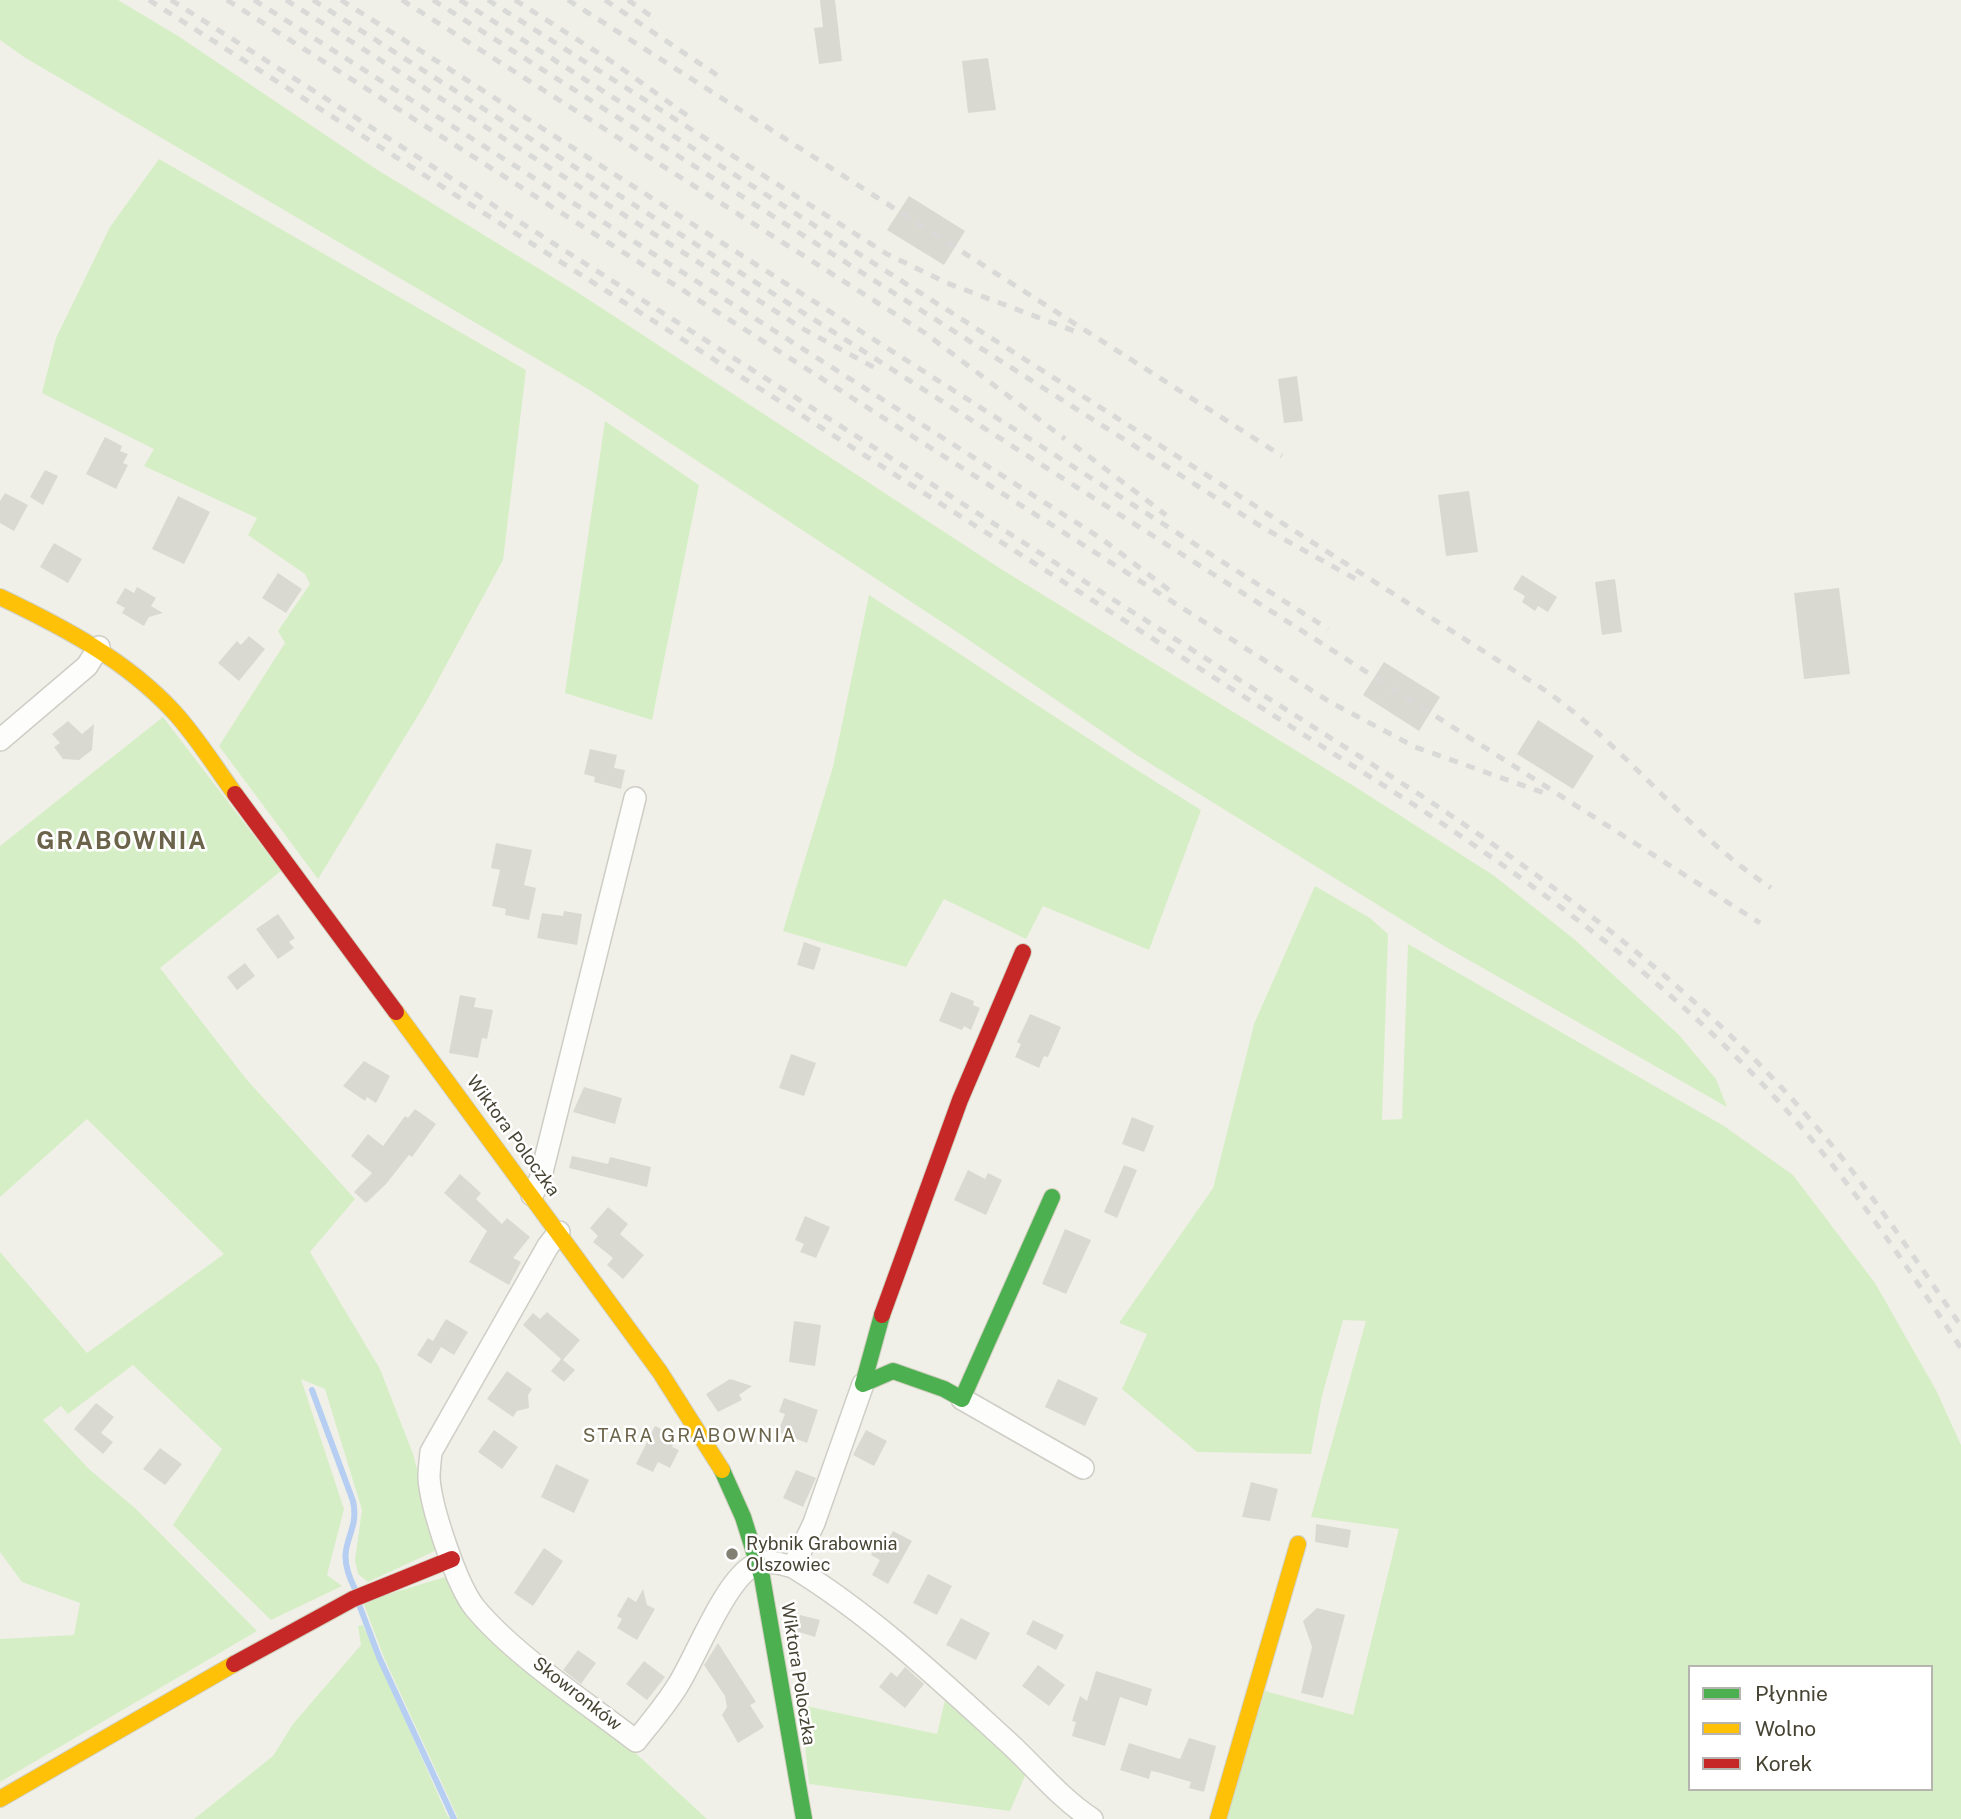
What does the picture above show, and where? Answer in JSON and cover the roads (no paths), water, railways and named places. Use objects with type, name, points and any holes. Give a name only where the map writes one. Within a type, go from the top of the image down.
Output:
[{"type":"street","name":"Wiktora Poloczka","points":[[0,597],[99,647],[144,681],[176,714],[559,1232],[660,1372],[709,1446],[736,1501],[758,1562],[804,1819]]},
{"type":"street","points":[[0,740],[87,666],[99,647]]},
{"type":"street","points":[[532,1195],[540,1181],[635,798]]},
{"type":"street","points":[[793,1567],[814,1523],[863,1384],[874,1336],[960,1100],[1023,952]]},
{"type":"street","points":[[962,1399],[1052,1197]]},
{"type":"street","name":"Skowronków","points":[[559,1232],[548,1246],[431,1452],[429,1479],[463,1588],[481,1615],[555,1679],[636,1741],[679,1684],[720,1605],[748,1569],[758,1562]]},
{"type":"street","points":[[863,1384],[892,1371],[962,1399],[1083,1468]]},
{"type":"street","points":[[1218,1819],[1298,1544]]},
{"type":"street","points":[[0,1799],[302,1625],[353,1599],[452,1559]]},
{"type":"street","points":[[758,1562],[777,1562],[793,1567],[885,1631],[1012,1746],[1056,1792],[1092,1819]]},
{"type":"waterway","points":[[312,1390],[353,1501],[353,1524],[346,1561],[355,1589]]},
{"type":"waterway","points":[[360,1607],[379,1657],[454,1819]]},
{"type":"railway","points":[[149,0],[1419,808],[1580,921],[1680,1004],[1774,1096],[1855,1195],[1961,1348]]},
{"type":"railway","points":[[171,0],[1425,798],[1586,912],[1687,995],[1781,1087],[1861,1183],[1961,1326]]},
{"type":"railway","points":[[227,0],[1330,702],[1415,747],[1547,794]]},
{"type":"railway","points":[[254,0],[1102,539],[1169,590]]},
{"type":"railway","points":[[286,0],[805,330],[877,369]]},
{"type":"railway","points":[[313,0],[1760,923]]},
{"type":"railway","points":[[341,0],[1328,629]]},
{"type":"railway","points":[[402,0],[925,333],[1065,439]]},
{"type":"railway","points":[[433,0],[1262,527],[1361,582]]},
{"type":"railway","points":[[460,0],[1543,689],[1602,737],[1711,841],[1771,888]]},
{"type":"railway","points":[[488,0],[887,254],[947,283],[1074,331]]},
{"type":"railway","points":[[515,0],[614,63],[692,119]]},
{"type":"railway","points":[[568,0],[1282,456]]},
{"type":"railway","points":[[605,0],[717,75]]},
{"type":"railway","points":[[628,0],[651,16]]},
{"type":"railway","points":[[1074,445],[1166,515]]},
{"type":"place","name":"Rybnik Grabownia Olszowiec","points":[[732,1554]]},
{"type":"district","name":"GRABOWNIA","points":[[122,842]]},
{"type":"district","name":"STARA GRABOWNIA","points":[[690,1436]]}]
